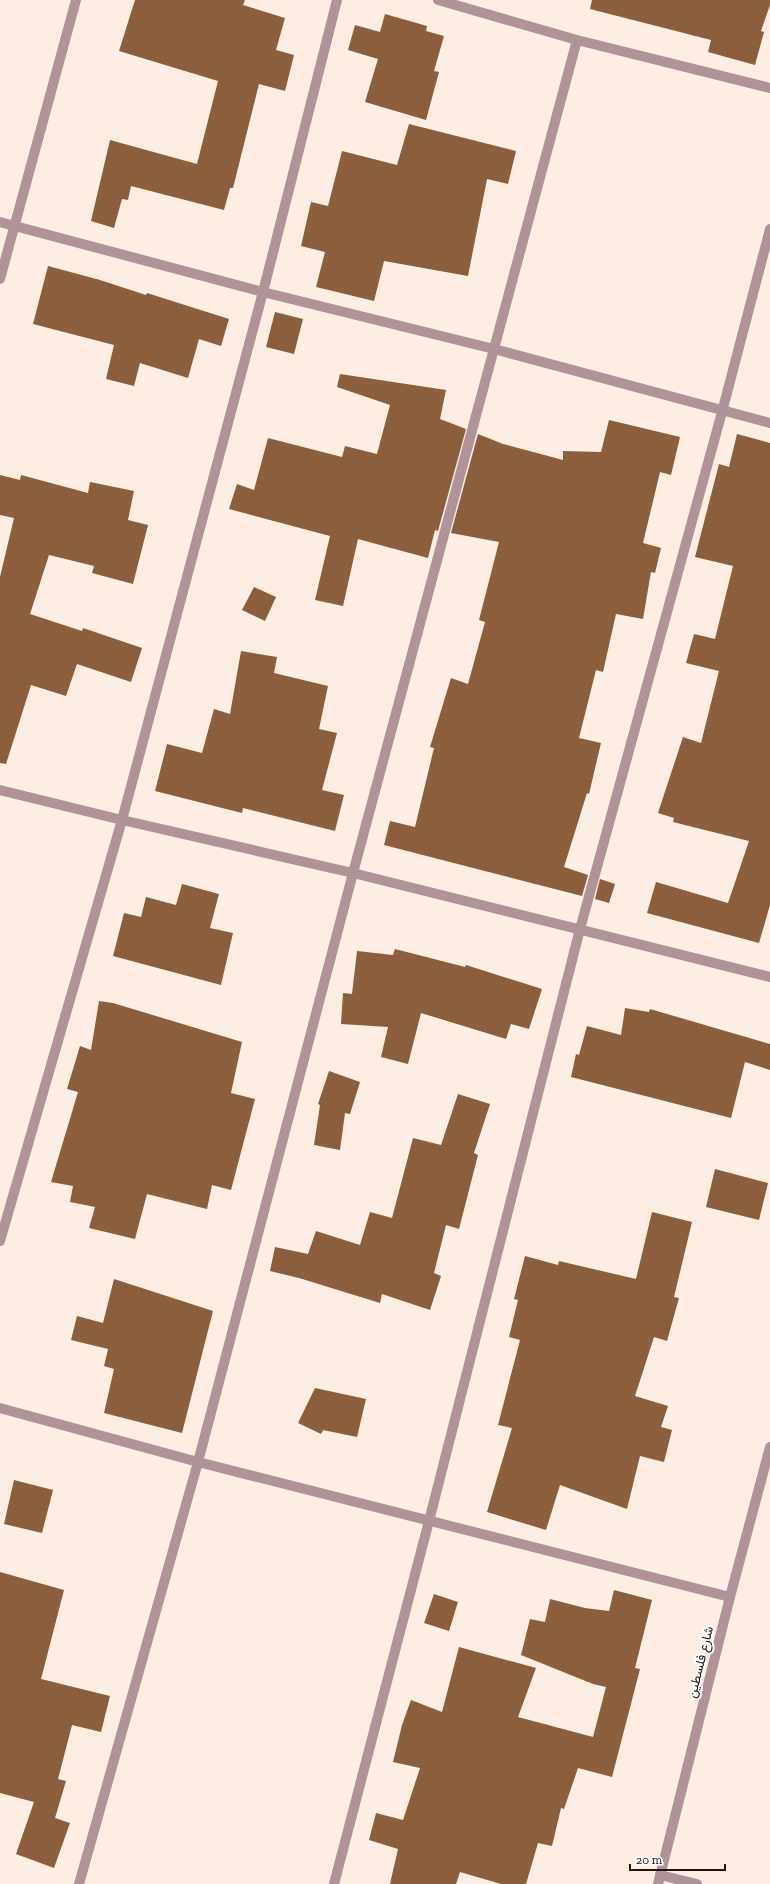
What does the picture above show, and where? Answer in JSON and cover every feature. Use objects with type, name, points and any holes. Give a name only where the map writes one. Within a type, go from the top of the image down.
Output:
[{"type":"street","points":[[0,279],[76,0]]},
{"type":"street","points":[[0,1241],[122,820],[263,292],[337,0]]},
{"type":"street","points":[[438,0],[577,40],[770,88]]},
{"type":"street","points":[[79,1884],[198,1462],[353,872],[577,40]]},
{"type":"street","points":[[0,222],[263,292],[494,349],[722,412],[770,423]]},
{"type":"street","points":[[334,1884],[429,1521],[580,929],[722,412],[770,229]]},
{"type":"street","points":[[0,790],[122,820],[353,872],[770,977]]},
{"type":"street","points":[[0,1408],[198,1462],[730,1597]]},
{"type":"street","name":"شارع فلسطين","points":[[659,1879],[730,1597],[770,1447]]},
{"type":"street","points":[[659,1879],[696,1884]]},
{"type":"building","points":[[135,0],[245,0],[243,5],[285,18],[276,50],[294,55],[285,91],[259,84],[233,188],[230,188],[224,210],[131,186],[128,200],[122,199],[114,228],[91,221],[110,140],[197,164],[218,81],[119,51]]},
{"type":"building","points":[[592,0],[770,0],[770,5],[761,31],[764,32],[755,65],[708,52],[711,40],[590,9]]},
{"type":"building","points":[[385,14],[427,26],[426,31],[444,36],[434,71],[439,72],[426,120],[365,102],[378,59],[348,50],[355,25],[380,32]]},
{"type":"building","points":[[409,124],[516,151],[508,184],[487,179],[468,276],[384,261],[374,301],[316,287],[325,252],[301,246],[311,202],[328,206],[342,151],[397,165]]},
{"type":"building","points":[[48,266],[100,280],[146,295],[147,293],[229,319],[221,346],[199,339],[188,378],[140,363],[134,386],[106,379],[114,345],[33,324]]},
{"type":"building","points":[[275,312],[303,319],[294,354],[266,347]]},
{"type":"building","points":[[340,374],[446,390],[440,419],[466,429],[438,531],[435,530],[428,558],[358,539],[343,606],[315,600],[330,536],[229,509],[237,484],[254,490],[268,438],[342,457],[345,446],[377,454],[390,405],[337,387]]},
{"type":"building","points":[[609,420],[680,437],[671,475],[660,472],[643,543],[661,548],[655,573],[651,572],[643,619],[616,614],[603,672],[596,670],[579,738],[601,743],[589,794],[587,793],[564,867],[588,875],[582,896],[384,845],[390,821],[415,827],[434,748],[430,747],[451,678],[468,684],[485,622],[479,620],[499,542],[451,533],[478,434],[503,444],[563,460],[563,451],[601,452]]},
{"type":"building","points":[[737,434],[770,443],[770,905],[759,943],[647,913],[656,882],[728,903],[749,841],[673,822],[674,818],[658,813],[683,737],[701,743],[719,671],[686,663],[694,634],[715,639],[733,566],[695,557],[719,464],[729,467]]},
{"type":"building","points":[[0,475],[20,480],[21,475],[88,493],[90,482],[134,491],[128,520],[148,525],[133,584],[92,573],[94,566],[49,555],[30,614],[82,631],[83,628],[142,648],[131,682],[77,664],[66,696],[31,685],[6,764],[0,763],[0,577],[14,518],[0,515]]},
{"type":"building","points":[[254,587],[276,597],[265,621],[242,610]]},
{"type":"building","points":[[241,651],[277,657],[274,673],[328,686],[319,729],[337,733],[322,790],[344,795],[335,831],[243,808],[242,813],[155,791],[167,744],[202,753],[214,709],[230,714]]},
{"type":"building","points":[[600,879],[615,884],[609,903],[595,899]]},
{"type":"building","points":[[182,884],[219,894],[210,928],[233,933],[221,985],[113,956],[124,913],[141,917],[146,897],[176,905]]},
{"type":"building","points":[[395,949],[465,967],[466,965],[542,989],[529,1029],[511,1024],[506,1039],[421,1013],[408,1064],[381,1057],[388,1027],[341,1024],[343,993],[352,994],[357,951],[393,955]]},
{"type":"building","points":[[99,1001],[113,1003],[242,1042],[231,1093],[255,1099],[231,1190],[212,1185],[207,1209],[147,1194],[135,1239],[89,1228],[95,1207],[70,1202],[73,1186],[51,1182],[78,1092],[67,1089],[80,1046],[91,1050]]},
{"type":"building","points":[[625,1008],[649,1012],[650,1009],[770,1044],[770,1070],[745,1062],[731,1118],[571,1077],[576,1054],[579,1055],[587,1026],[621,1035]]},
{"type":"building","points":[[329,1071],[360,1082],[350,1114],[345,1113],[340,1150],[314,1145],[320,1105],[318,1104]]},
{"type":"building","points":[[458,1094],[490,1104],[474,1153],[478,1155],[459,1229],[446,1225],[434,1273],[441,1276],[430,1310],[382,1294],[380,1303],[299,1278],[270,1271],[275,1247],[308,1254],[316,1231],[360,1245],[370,1212],[392,1218],[413,1138],[441,1145]]},
{"type":"building","points":[[715,1169],[768,1183],[759,1220],[706,1207]]},
{"type":"building","points":[[652,1212],[692,1222],[674,1297],[679,1298],[667,1341],[654,1337],[635,1396],[668,1406],[661,1427],[672,1430],[664,1462],[640,1456],[627,1509],[560,1485],[546,1530],[487,1512],[512,1428],[498,1425],[520,1340],[509,1337],[518,1300],[514,1299],[525,1256],[558,1265],[559,1261],[636,1279]]},
{"type":"building","points":[[114,1279],[213,1311],[182,1433],[104,1413],[114,1369],[104,1366],[108,1349],[71,1340],[77,1316],[103,1323]]},
{"type":"building","points":[[315,1388],[366,1399],[357,1437],[323,1430],[321,1434],[298,1423]]},
{"type":"building","points":[[14,1480],[53,1490],[42,1533],[4,1524]]},
{"type":"building","points":[[0,1572],[64,1590],[41,1679],[110,1696],[101,1732],[72,1725],[58,1779],[66,1781],[55,1818],[70,1823],[54,1868],[16,1854],[34,1802],[0,1793]]},
{"type":"building","points":[[614,1590],[652,1600],[635,1668],[640,1669],[612,1777],[578,1768],[564,1809],[561,1808],[552,1846],[538,1843],[526,1884],[501,1884],[460,1872],[456,1884],[390,1884],[398,1849],[369,1840],[376,1813],[403,1820],[420,1768],[393,1762],[402,1725],[411,1700],[442,1712],[459,1647],[536,1668],[518,1717],[593,1737],[606,1687],[593,1684],[521,1655],[530,1619],[545,1622],[550,1599],[585,1608],[609,1611]]},
{"type":"building","points":[[434,1594],[458,1602],[449,1631],[424,1623]]}]
